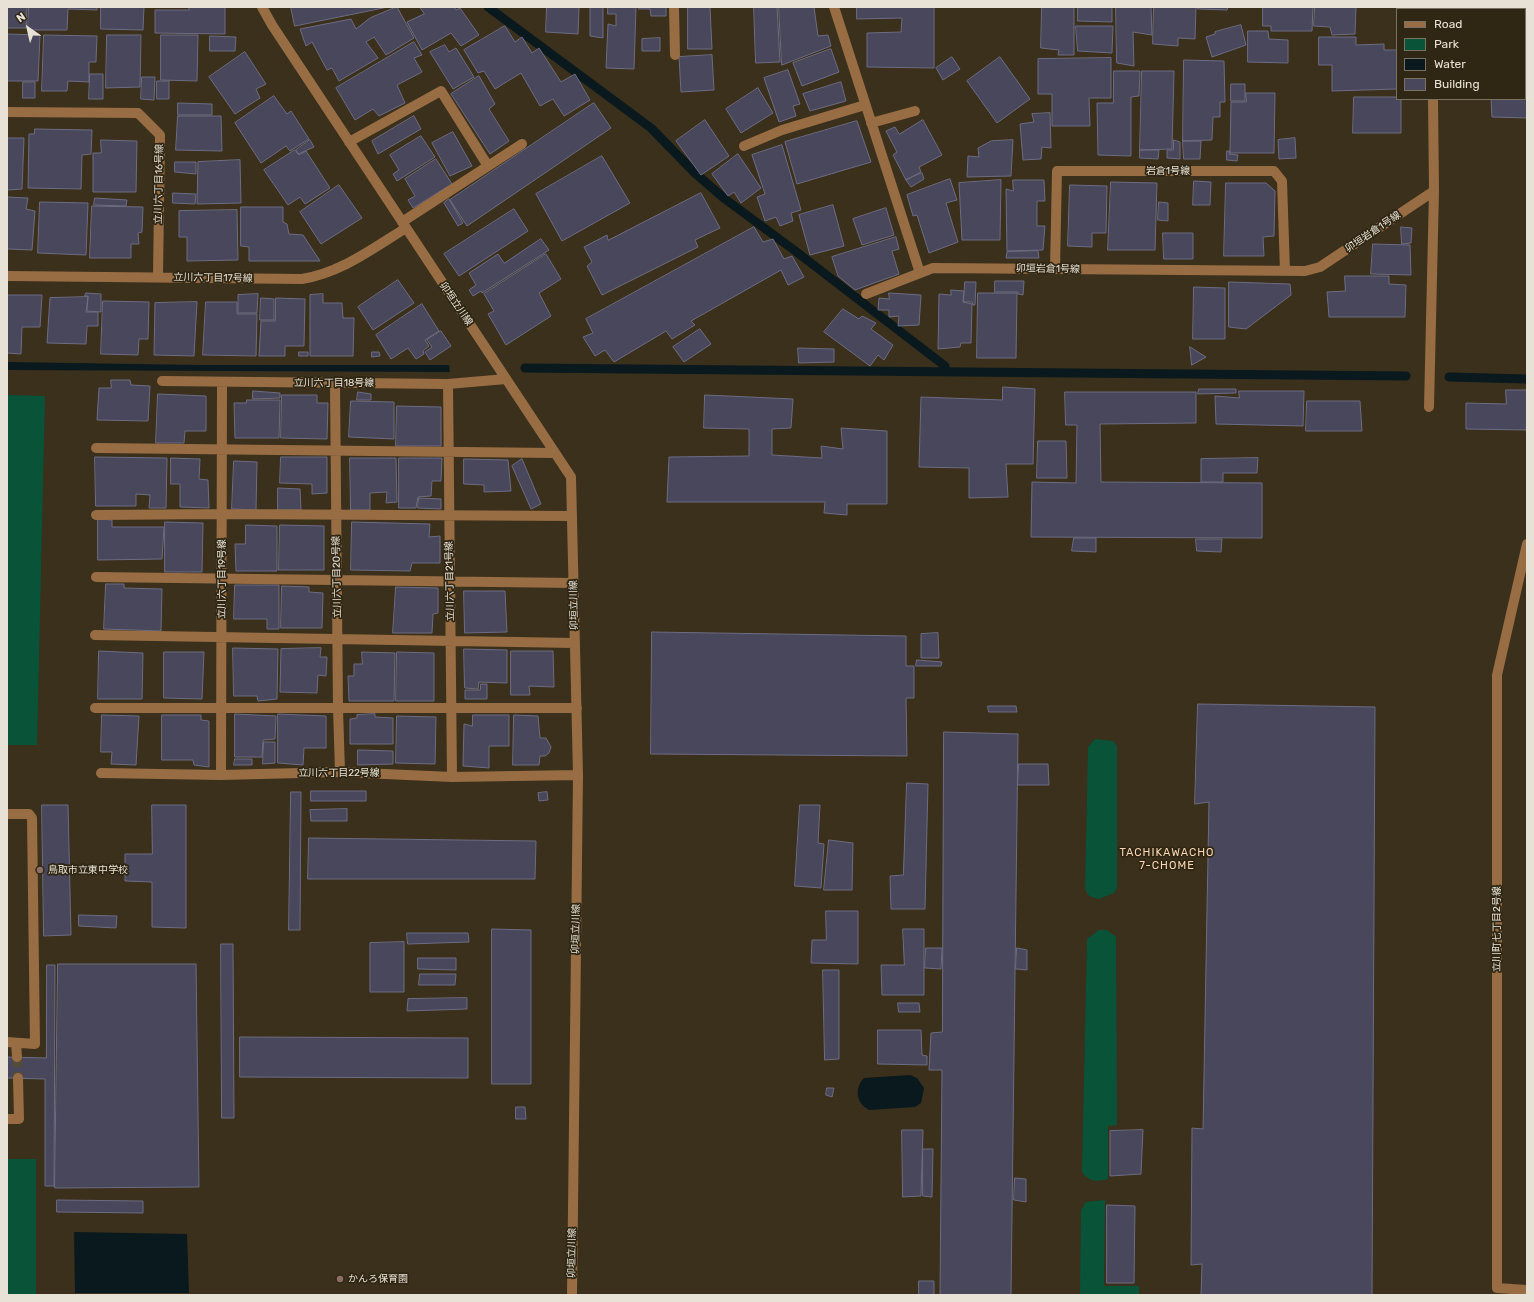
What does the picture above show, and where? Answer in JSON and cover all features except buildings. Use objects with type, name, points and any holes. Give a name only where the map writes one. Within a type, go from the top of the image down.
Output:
[{"type":"street","name":"卯垣立川線","points":[[262,7],[272,25],[571,477],[578,776],[572,1295]]},
{"type":"street","points":[[674,7],[675,55]]},
{"type":"street","points":[[834,7],[920,273]]},
{"type":"street","points":[[349,142],[441,91],[488,166]]},
{"type":"street","points":[[1429,407],[1434,191],[1433,100]]},
{"type":"street","points":[[744,146],[782,130],[866,105]]},
{"type":"street","points":[[871,123],[915,111]]},
{"type":"street","name":"立川六丁目16号線","points":[[7,112],[138,113],[160,135],[158,276]]},
{"type":"street","name":"立川六丁目17号線","points":[[7,276],[158,276],[289,279],[315,277],[359,258],[488,166],[522,144]]},
{"type":"street","name":"岩倉1号線","points":[[1055,269],[1057,171],[1274,171],[1282,181],[1285,271]]},
{"type":"street","name":"卯垣岩倉1号線","points":[[866,294],[933,268],[1305,271],[1320,267],[1434,191]]},
{"type":"street","name":"立川六丁目18号線","points":[[162,381],[222,383],[448,384],[506,379]]},
{"type":"street","name":"立川六丁目19号線","points":[[221,775],[222,383]]},
{"type":"street","name":"立川六丁目20号線","points":[[336,383],[336,516],[340,772]]},
{"type":"street","name":"立川六丁目21号線","points":[[448,384],[452,777]]},
{"type":"street","points":[[96,448],[555,453]]},
{"type":"street","points":[[96,515],[222,514],[336,516],[572,516]]},
{"type":"street","name":"立川町七丁目2号線","points":[[1527,544],[1497,675],[1497,1288],[1527,1290]]},
{"type":"street","points":[[96,577],[337,581],[450,580],[574,582]]},
{"type":"street","points":[[95,635],[575,643]]},
{"type":"street","points":[[95,708],[577,708]]},
{"type":"street","name":"立川六丁目22号線","points":[[101,773],[221,775],[340,772],[452,777],[578,776]]},
{"type":"street","points":[[7,814],[29,814],[32,818],[35,1044],[12,1042],[17,1057]]},
{"type":"street","points":[[7,1119],[19,1118],[18,1078]]},
{"type":"green space","points":[[7,395],[45,396],[37,745],[7,745]]},
{"type":"green space","points":[[1095,739],[1113,741],[1117,746],[1117,888],[1114,893],[1099,899],[1089,896],[1085,889],[1088,747]]},
{"type":"green space","points":[[1099,930],[1107,930],[1116,937],[1117,1125],[1108,1126],[1108,1179],[1097,1181],[1087,1178],[1082,1172],[1087,939]]},
{"type":"green space","points":[[7,1159],[36,1159],[36,1295],[7,1295]]},
{"type":"green space","points":[[1105,1200],[1104,1286],[1139,1286],[1139,1295],[1080,1295],[1081,1210],[1086,1202]]},
{"type":"water","points":[[7,362],[199,365],[449,365],[450,372],[7,370]]},
{"type":"water","points":[[910,1075],[917,1078],[924,1088],[921,1103],[915,1107],[869,1110],[861,1103],[858,1091],[864,1078]]},
{"type":"water","points":[[74,1232],[187,1234],[189,1293],[75,1293]]},
{"type":"waterway","points":[[488,7],[651,128],[695,173],[725,199],[945,366]]},
{"type":"waterway","points":[[525,368],[1406,376]]},
{"type":"waterway","points":[[1449,377],[1527,379]]},
{"type":"tunnel","points":[[17,1057],[18,1078]]},
{"type":"place","name":"鳥取市立東中学校","points":[[40,870]]},
{"type":"place","name":"かんろ保育園","points":[[340,1279]]},
{"type":"district","name":"TACHIKAWACHO 7-CHOME","points":[[1167,859]]}]
